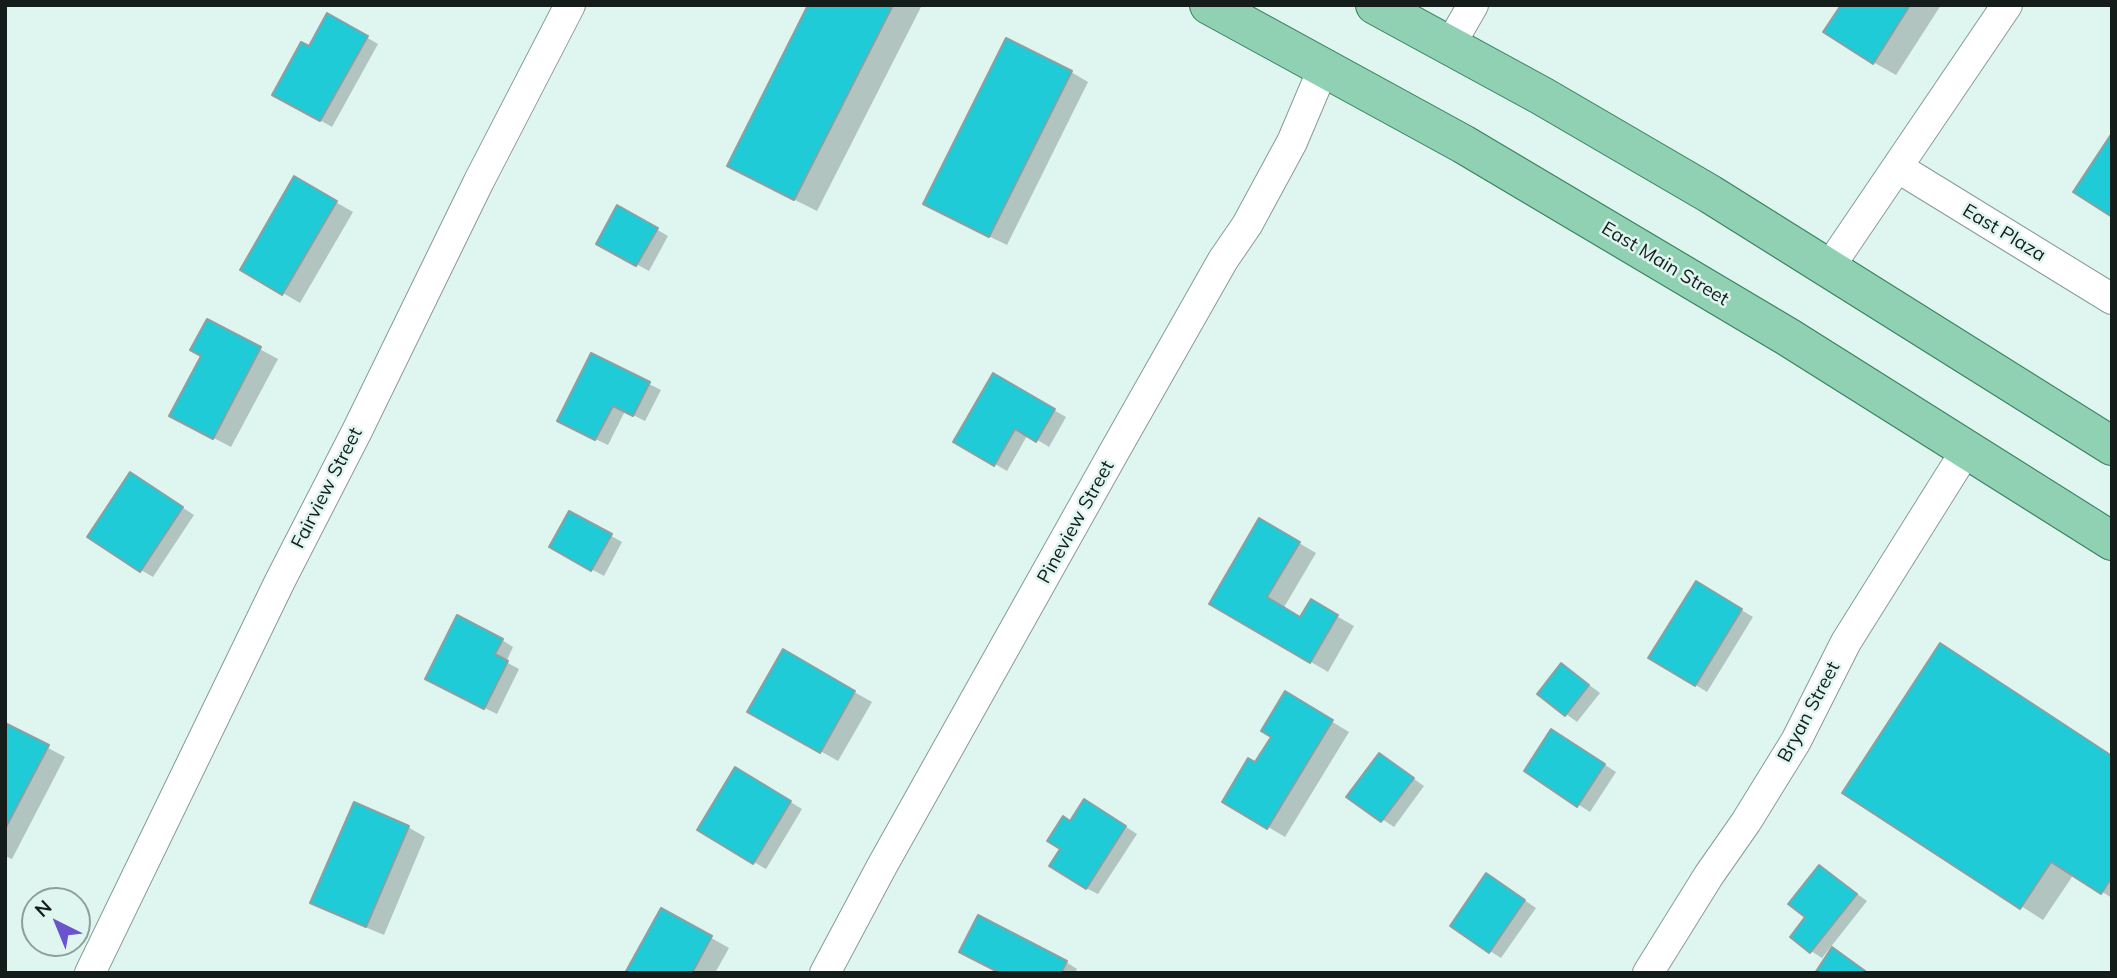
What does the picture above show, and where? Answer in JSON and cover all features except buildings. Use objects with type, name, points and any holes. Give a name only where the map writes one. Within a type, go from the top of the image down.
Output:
[{"type":"main road","name":"East Main Street","points":[[1209,5],[1474,151],[1788,337],[2112,541]]},
{"type":"main road","points":[[1375,5],[1542,96],[1710,194],[2112,446]]},
{"type":"street","name":"Fairview Street","points":[[90,973],[280,581],[479,181],[570,5]]},
{"type":"street","points":[[1450,45],[1473,5]]},
{"type":"street","points":[[1828,269],[2007,5]]},
{"type":"street","name":"Pineview Street","points":[[825,973],[1114,452],[1223,260],[1247,225],[1292,142],[1323,69]]},
{"type":"street","name":"East Plaza","points":[[1897,167],[2112,299]]},
{"type":"street","name":"Bryan Street","points":[[1648,973],[1796,741],[1846,642],[1967,449]]}]
